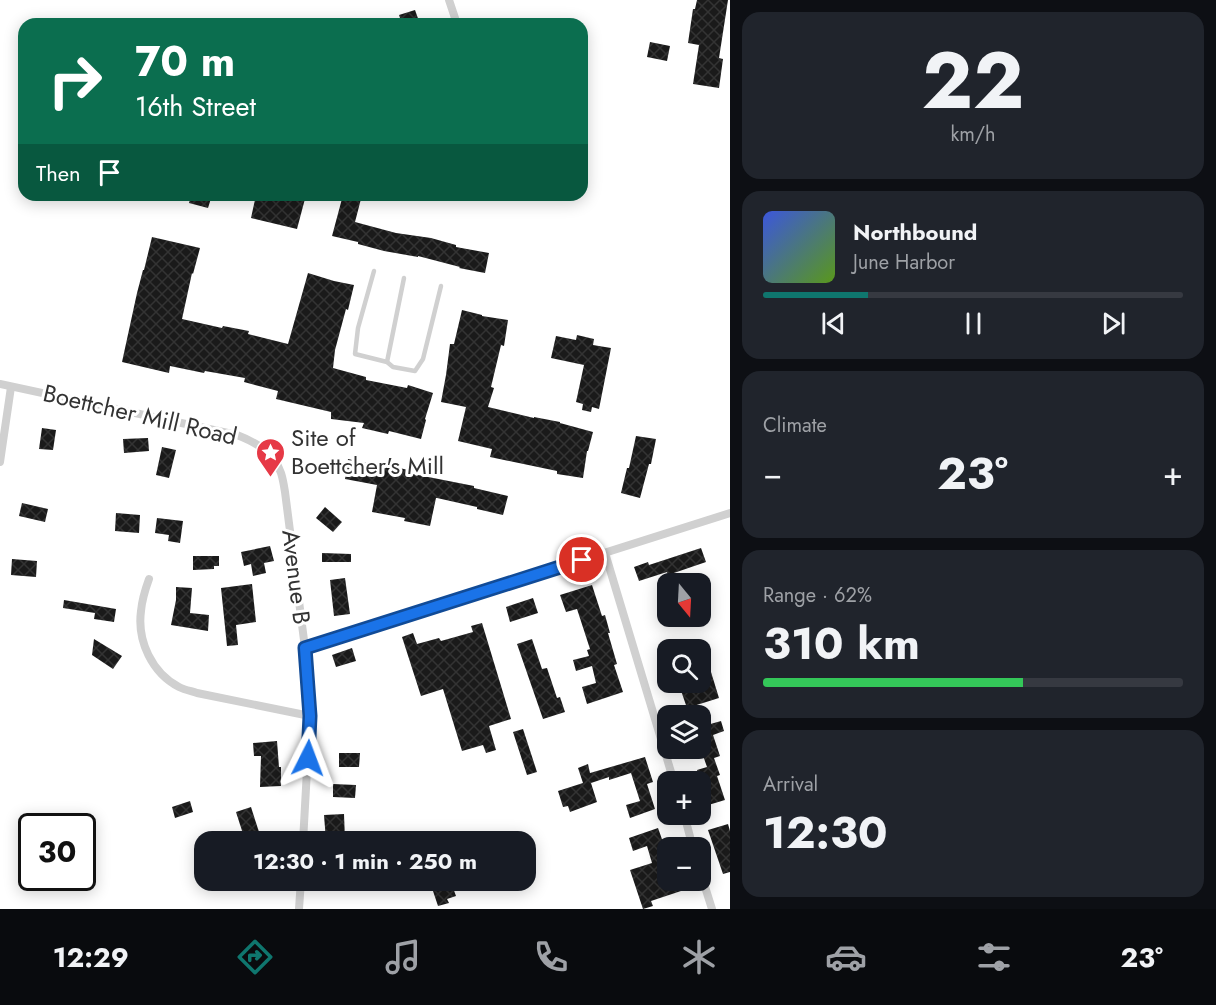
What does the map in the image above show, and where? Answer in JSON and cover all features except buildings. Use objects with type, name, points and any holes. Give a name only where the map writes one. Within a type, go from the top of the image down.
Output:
[{"type":"street","points":[[449,0],[455,18]]},
{"type":"street","name":"Boettcher Mill Road","points":[[0,384],[237,435],[252,441],[273,458]]},
{"type":"street","points":[[0,462],[11,387]]},
{"type":"street","name":"Avenue B","points":[[273,458],[281,473],[285,492],[305,648],[310,716],[304,831]]},
{"type":"street","points":[[305,648],[730,513]]},
{"type":"street","points":[[605,553],[671,771]]},
{"type":"street","points":[[149,579],[140,613],[141,632],[147,652],[155,667],[166,678],[180,687],[197,693],[310,716]]},
{"type":"street","points":[[299,909],[300,891]]},
{"type":"street","points":[[706,891],[712,909]]},
{"type":"lane","points":[[374,271],[358,328],[355,354],[387,362],[393,368],[416,371],[423,359],[441,286]]},
{"type":"lane","points":[[387,362],[404,278]]},
{"type":"place","name":"Site of Boettcher's Mill","points":[[270,478]]},
{"type":"route","points":[[308,758],[310,716],[305,648],[582,560]]}]
